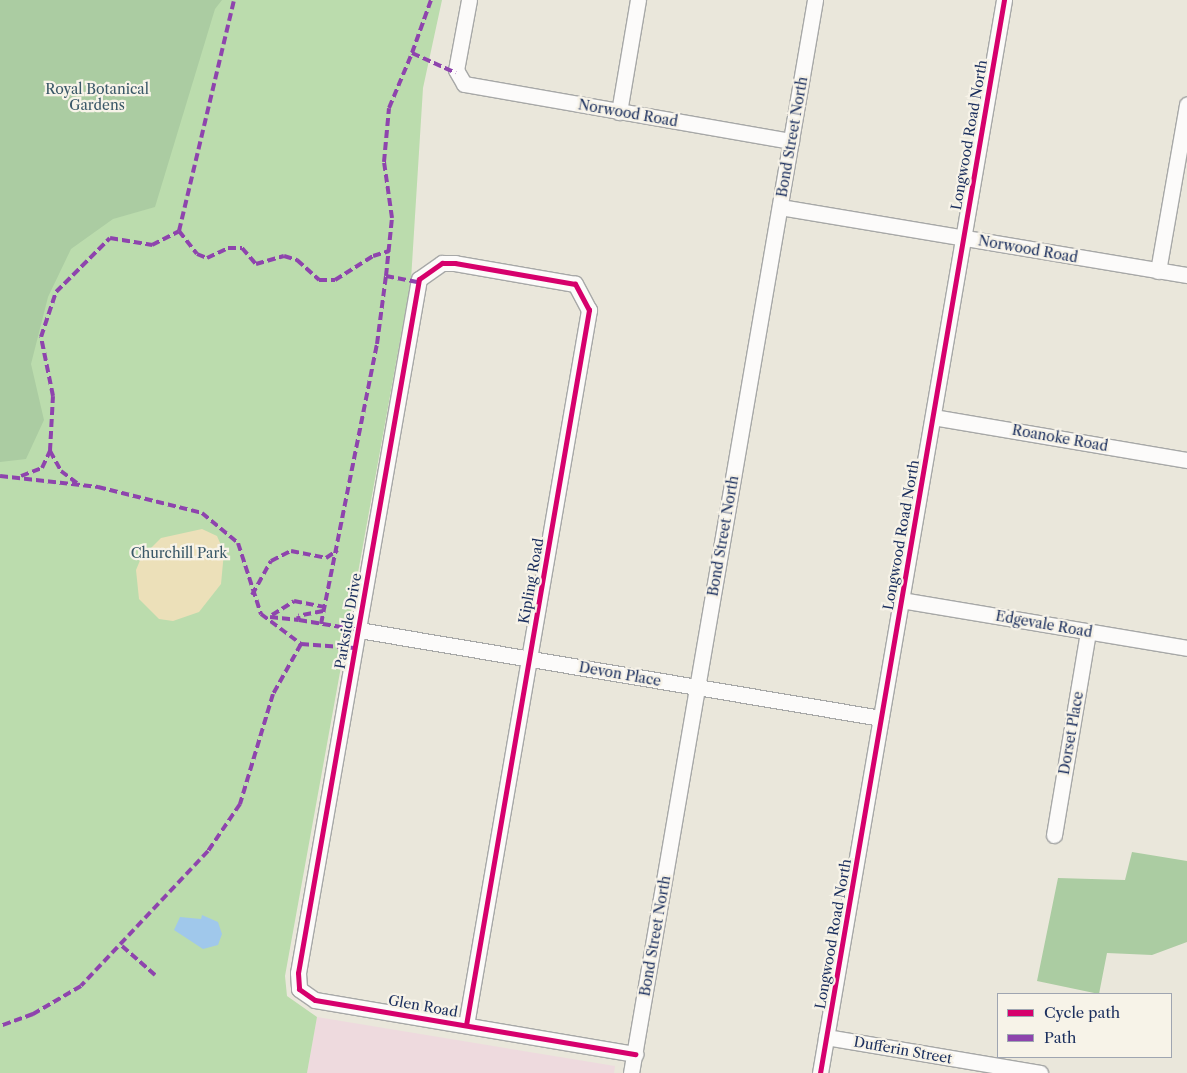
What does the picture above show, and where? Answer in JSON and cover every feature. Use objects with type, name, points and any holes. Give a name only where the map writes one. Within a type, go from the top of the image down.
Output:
[{"type":"street","name":"Norwood Road","points":[[469,0],[456,70],[464,84],[791,141]]},
{"type":"street","points":[[619,112],[638,0]]},
{"type":"street","name":"Bond Street North","points":[[632,1073],[815,0]]},
{"type":"street","name":"Longwood Road North","points":[[820,1073],[1004,0]]},
{"type":"street","points":[[1158,271],[1187,105]]},
{"type":"street","name":"Norwood Road","points":[[780,206],[1187,275]]},
{"type":"street","name":"Kipling Road","points":[[436,266],[455,263],[575,284],[589,310],[466,1025]]},
{"type":"street","name":"Parkside Drive","points":[[299,989],[298,973],[419,279],[436,266]]},
{"type":"street","name":"Roanoke Road","points":[[933,417],[1187,460]]},
{"type":"street","name":"Edgevale Road","points":[[901,600],[1187,648]]},
{"type":"street","name":"Devon Place","points":[[358,630],[881,718]]},
{"type":"street","name":"Dorset Place","points":[[1054,835],[1088,632]]},
{"type":"street","name":"Glen Road","points":[[299,989],[315,1000],[635,1054]]},
{"type":"street","name":"Dufferin Street","points":[[826,1037],[1040,1073]]},
{"type":"shaded area","points":[[317,1017],[615,1066],[614,1073],[307,1073]]},
{"type":"green space","name":"Churchill Park","points":[[0,0],[442,0],[423,88],[411,280],[285,976],[287,996],[317,1017],[307,1073],[0,1073]]},
{"type":"green space","name":"Royal Botanical Gardens","points":[[0,0],[222,0],[215,9],[155,207],[113,219],[71,249],[48,297],[31,364],[44,420],[26,459],[0,462]]},
{"type":"green space","points":[[1132,852],[1187,861],[1187,942],[1152,955],[1107,953],[1099,993],[1037,981],[1058,878],[1125,880]]},
{"type":"sand","points":[[202,529],[217,536],[224,552],[221,584],[199,612],[173,621],[159,619],[139,599],[136,570],[141,558],[161,538]]},
{"type":"water","points":[[202,915],[218,922],[222,934],[218,945],[203,949],[174,930],[180,917],[201,919]]},
{"type":"marked path","points":[[21,476],[42,468],[50,451],[53,396],[41,337],[56,292],[110,238],[152,245],[179,231],[234,0]]},
{"type":"marked path","points":[[412,53],[431,0]]},
{"type":"marked path","points":[[321,624],[377,344],[386,276],[392,218],[384,162],[389,108],[412,53],[456,73]]},
{"type":"marked path","points":[[179,231],[197,254],[207,258],[228,248],[242,248],[256,264],[284,256],[297,260],[319,280],[335,280],[373,256],[389,251]]},
{"type":"marked path","points":[[386,276],[418,282]]},
{"type":"marked path","points":[[50,451],[61,471],[77,483]]},
{"type":"marked path","points":[[0,476],[98,487],[202,513],[238,543],[261,614],[301,644],[273,694],[240,804],[208,851],[81,986],[33,1014],[0,1026]]},
{"type":"marked path","points":[[252,595],[271,561],[291,551],[326,558],[338,550]]},
{"type":"marked path","points":[[272,615],[294,601],[325,607]]},
{"type":"marked path","points":[[323,611],[298,616],[299,620],[359,630]]},
{"type":"marked path","points":[[270,617],[299,620]]},
{"type":"marked path","points":[[301,644],[355,648]]},
{"type":"marked path","points":[[122,946],[155,975]]},
{"type":"cycle path","points":[[820,1073],[1004,0]]},
{"type":"cycle path","points":[[466,1025],[589,310],[575,284],[455,263],[442,263],[419,279],[298,973],[299,989],[315,1000],[635,1054]]}]
